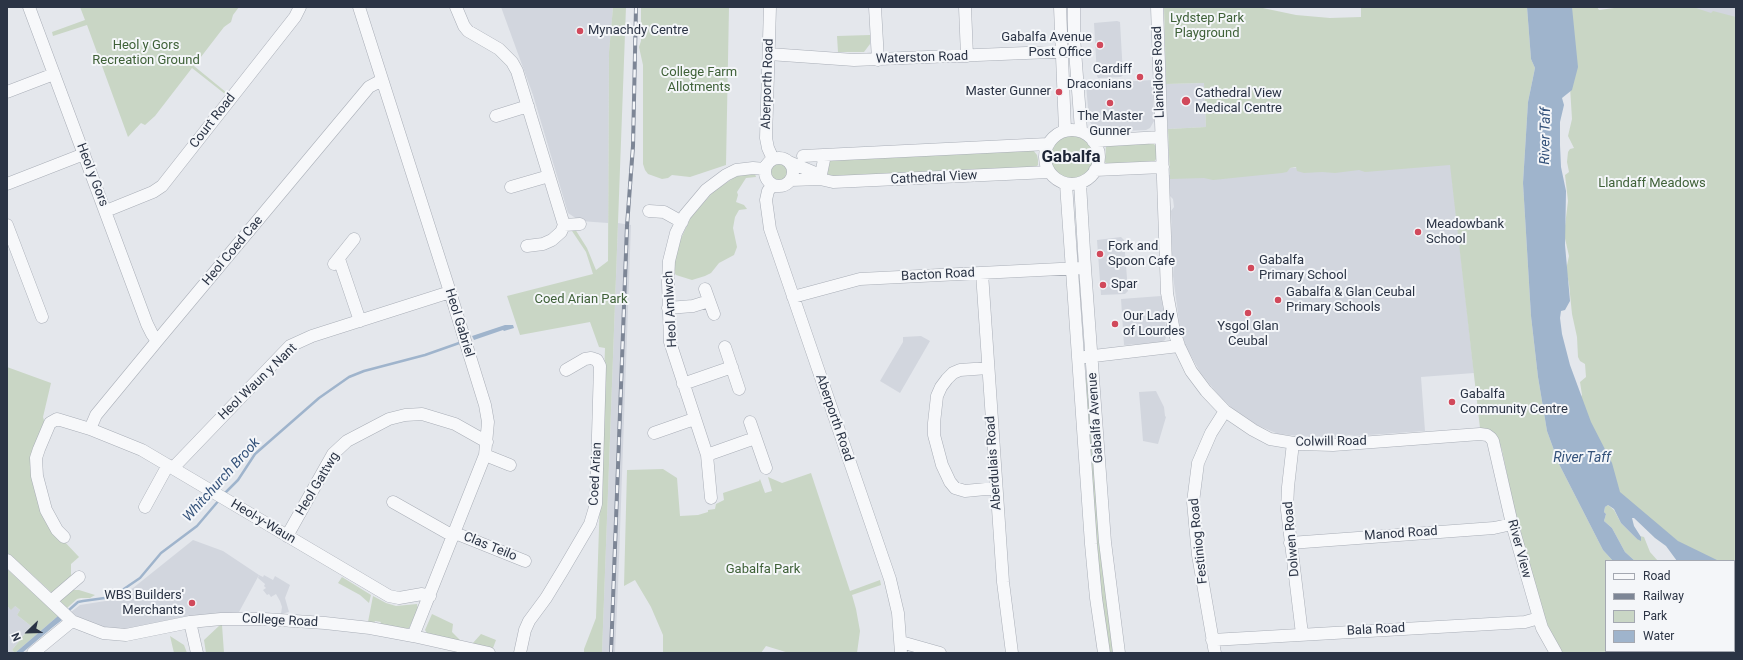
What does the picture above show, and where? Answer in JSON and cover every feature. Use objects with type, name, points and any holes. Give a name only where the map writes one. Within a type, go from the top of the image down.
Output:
[{"type":"street","name":"Heol y Gors","points":[[29,7],[148,324],[157,341]]},
{"type":"street","name":"Court Road","points":[[106,211],[153,192],[162,186],[295,16],[300,7]]},
{"type":"street","name":"Heol Gabriel","points":[[359,7],[467,346],[487,416],[487,442],[485,455],[413,636]]},
{"type":"street","points":[[456,7],[468,31],[499,49],[512,62],[528,106],[564,225],[561,232],[548,242],[527,246]]},
{"type":"street","name":"Aberporth Road","points":[[770,7],[766,138],[768,148],[773,159]]},
{"type":"street","points":[[875,7],[878,60]]},
{"type":"street","points":[[965,7],[967,56]]},
{"type":"street","points":[[1060,7],[1066,130]]},
{"type":"street","points":[[1074,7],[1075,51],[1081,130]]},
{"type":"street","name":"Llanidloes Road","points":[[1157,7],[1161,137]]},
{"type":"street","name":"Waterston Road","points":[[769,54],[854,60],[878,60],[1075,51]]},
{"type":"street","points":[[7,92],[54,74]]},
{"type":"street","name":"Heol Coed Cae","points":[[90,429],[96,415],[369,87],[382,80]]},
{"type":"street","points":[[496,116],[528,106]]},
{"type":"street","points":[[1075,129],[1086,133],[1093,141],[1098,153],[1098,160],[1095,170],[1088,178],[1080,183],[1066,184],[1053,177],[1046,164],[1045,157],[1048,144],[1055,135],[1066,130],[1075,129]]},
{"type":"street","points":[[1093,141],[1161,137]]},
{"type":"street","name":"Colwill Road","points":[[1161,137],[1167,293],[1170,317],[1179,346],[1200,384],[1225,411],[1261,436],[1293,443],[1333,445],[1480,434],[1487,435],[1493,441]]},
{"type":"street","points":[[803,156],[1048,144]]},
{"type":"street","points":[[7,184],[84,154]]},
{"type":"street","points":[[820,179],[825,155]]},
{"type":"street","points":[[781,158],[789,162],[794,173],[788,183],[781,186],[773,185],[766,178],[766,165],[773,159],[781,158]]},
{"type":"street","name":"Cathedral View","points":[[789,162],[813,172],[820,179]]},
{"type":"street","points":[[1095,170],[1162,167]]},
{"type":"street","name":"Heol Amlwch","points":[[711,498],[707,455],[670,342],[668,308],[669,261],[673,244],[682,222],[698,198],[726,175],[744,168],[765,169]]},
{"type":"street","name":"Cathedral View","points":[[791,180],[820,179],[839,182],[1049,172]]},
{"type":"street","points":[[511,188],[549,176]]},
{"type":"street","name":"Gabalfa Avenue","points":[[1080,183],[1105,542],[1119,653]]},
{"type":"street","name":"Gabalfa Avenue","points":[[1066,184],[1091,544],[1096,598],[1104,653]]},
{"type":"street","name":"Aberporth Road","points":[[773,185],[768,191],[766,200],[768,218],[775,246],[890,579],[898,613],[901,648]]},
{"type":"street","points":[[649,212],[664,212],[682,222]]},
{"type":"street","points":[[564,225],[580,224]]},
{"type":"street","points":[[7,225],[42,317]]},
{"type":"street","points":[[354,239],[337,262],[360,320]]},
{"type":"street","name":"Bacton Road","points":[[793,297],[860,279],[1085,268]]},
{"type":"street","name":"Aberdulais Road","points":[[982,273],[1003,582],[1012,653]]},
{"type":"street","name":"Heol Waun y Nant","points":[[145,507],[171,467],[290,346],[312,336],[450,292]]},
{"type":"street","points":[[668,308],[693,306],[707,295],[714,314]]},
{"type":"street","points":[[1079,358],[1091,355],[1179,346]]},
{"type":"street","points":[[725,347],[739,389]]},
{"type":"street","name":"Coed Arian","points":[[520,653],[529,620],[546,598],[578,544],[593,517],[596,504],[600,366],[597,360],[591,358],[585,359],[566,370]]},
{"type":"street","points":[[683,384],[732,367]]},
{"type":"street","points":[[988,368],[960,370],[953,373],[947,379],[937,396],[934,435],[942,465],[950,482],[955,488],[965,491],[996,488]]},
{"type":"street","name":"Festiniog Road","points":[[1215,653],[1198,555],[1193,502],[1198,463],[1211,433],[1225,411]]},
{"type":"street","name":"Heol Gattwg","points":[[286,536],[333,454],[347,441],[389,419],[405,415],[422,414],[455,424],[487,442]]},
{"type":"street","points":[[654,433],[694,419]]},
{"type":"street","name":"Heol-y-Waun","points":[[64,537],[57,530],[46,510],[37,476],[38,453],[48,426],[53,420],[61,420],[90,429],[142,450],[389,596],[399,598],[422,594],[430,596]]},
{"type":"street","points":[[750,422],[766,468]]},
{"type":"street","points":[[707,455],[756,438]]},
{"type":"street","name":"River View","points":[[1493,441],[1512,524],[1539,618],[1542,628],[1556,653]]},
{"type":"street","name":"Dolwen Road","points":[[1293,443],[1288,487],[1288,516],[1302,634]]},
{"type":"street","points":[[485,455],[510,465]]},
{"type":"street","name":"Clas Teilo","points":[[393,502],[454,535],[525,561]]},
{"type":"street","name":"Manod Road","points":[[1290,543],[1494,528],[1512,524]]},
{"type":"street","name":"College Road","points":[[7,560],[72,621],[102,634],[121,636],[190,622],[239,619],[288,620],[348,625],[413,636],[489,653]]},
{"type":"street","points":[[51,601],[79,577]]},
{"type":"street","name":"Bala Road","points":[[1212,640],[1525,622],[1539,618]]},
{"type":"street","points":[[33,653],[72,621]]},
{"type":"street","points":[[190,622],[196,653]]},
{"type":"street","points":[[901,648],[940,653]]},
{"type":"shaded area","points":[[501,7],[613,7],[609,53],[608,223],[580,221],[568,213],[533,95]]},
{"type":"shaded area","points":[[1671,7],[1736,7],[1736,29]]},
{"type":"shaded area","points":[[1120,22],[1123,75],[1121,77],[1098,78],[1094,23]]},
{"type":"shaded area","points":[[1152,80],[1154,121],[1150,128],[1146,130],[1101,132],[1091,124],[1089,120],[1086,84]]},
{"type":"shaded area","name":"Cathedral View Medical Centre","points":[[1204,83],[1206,127],[1168,129],[1166,84]]},
{"type":"shaded area","name":"Gabalfa & Glan Ceubal Primary Schools","points":[[1450,159],[1474,373],[1421,377],[1425,431],[1321,438],[1278,434],[1257,425],[1232,408],[1219,396],[1200,372],[1185,345],[1180,328],[1173,276],[1174,262],[1172,254],[1171,211],[1174,207],[1173,199],[1170,196],[1169,175]]},
{"type":"shaded area","points":[[618,223],[631,225],[618,587],[615,653],[602,653]]},
{"type":"shaded area","points":[[1121,237],[1124,240],[1128,291],[1125,294],[1101,295],[1097,240]]},
{"type":"shaded area","points":[[1161,296],[1167,334],[1165,340],[1159,343],[1124,345],[1121,299]]},
{"type":"shaded area","points":[[921,336],[930,341],[900,393],[880,381],[903,342],[903,337]]},
{"type":"shaded area","points":[[1156,391],[1164,407],[1166,417],[1158,444],[1143,441],[1139,392]]},
{"type":"shaded area","points":[[193,540],[223,551],[259,575],[239,612],[178,618],[129,629],[106,628],[78,617],[71,612],[80,605],[112,600],[133,588]]},
{"type":"shaded area","points":[[259,575],[263,577],[264,575],[273,580],[275,576],[290,585],[285,598],[289,612],[281,614],[282,607],[280,601],[276,594],[271,597],[269,594],[267,595],[263,590],[266,588],[264,586],[265,584],[258,578]]},
{"type":"shaded area","points":[[8,606],[15,606],[20,610],[17,615],[31,626],[12,650],[15,653],[7,653]]},
{"type":"green space","name":"Heol y Gors Recreation Ground","points":[[80,7],[239,7],[233,15],[231,22],[224,27],[194,66],[227,93],[225,94],[192,68],[155,116],[145,125],[141,123],[128,137],[87,25],[53,36],[52,32],[85,20]]},
{"type":"green space","name":"Coed Arian Park","points":[[613,7],[626,7],[602,653],[584,653],[584,649],[596,618],[605,348],[599,347],[590,322],[520,335],[507,296],[593,274],[586,252],[572,231],[575,229],[587,248],[596,270],[608,261],[609,52]]},
{"type":"green space","name":"College Farm Allotments","points":[[641,7],[729,7],[726,165],[690,177],[672,175],[668,178],[662,179],[648,174],[645,170],[643,164],[643,65],[639,47],[641,41]]},
{"type":"green space","name":"Lydstep Park Playground","points":[[1164,7],[1258,7],[1296,15],[1330,18],[1361,17],[1361,7],[1527,7],[1531,59],[1535,68],[1528,102],[1523,183],[1531,316],[1538,377],[1547,431],[1559,464],[1603,550],[1612,560],[1605,560],[1605,652],[1678,653],[1562,653],[1552,635],[1544,617],[1513,504],[1502,450],[1497,437],[1492,432],[1480,428],[1450,165],[1365,172],[1359,170],[1335,173],[1304,173],[1297,171],[1296,167],[1290,168],[1287,172],[1282,173],[1213,180],[1204,178],[1170,179],[1168,129],[1206,127],[1204,83],[1166,84]]},
{"type":"green space","name":"Llandaff Meadows","points":[[1565,7],[1597,7],[1599,10],[1622,7],[1693,7],[1711,13],[1713,11],[1736,17],[1736,570],[1735,560],[1702,560],[1620,496],[1580,398],[1582,395],[1580,382],[1586,377],[1585,364],[1580,361],[1578,357],[1577,337],[1572,314],[1566,270],[1569,256],[1564,234],[1568,201],[1565,175],[1569,172],[1567,162],[1568,152],[1570,149],[1574,148],[1568,136],[1572,119]]},
{"type":"green space","points":[[870,35],[870,44],[864,52],[838,52],[837,36]]},
{"type":"green space","points":[[1066,134],[1076,134],[1084,138],[1090,144],[1094,152],[1094,162],[1090,170],[1084,176],[1076,180],[1066,180],[1058,176],[1052,170],[1048,162],[1048,152],[1052,144],[1058,138]]},
{"type":"green space","points":[[1152,142],[1157,147],[1157,158],[1153,163],[1107,165],[1105,162],[1106,145]]},
{"type":"green space","points":[[1033,150],[1037,155],[1038,160],[1038,165],[1034,169],[845,179],[826,174],[827,160]]},
{"type":"green space","points":[[779,163],[785,166],[788,172],[785,178],[779,181],[773,178],[770,172],[773,166]]},
{"type":"green space","points":[[750,172],[755,174],[756,177],[746,178],[737,192],[738,195],[736,202],[744,205],[747,209],[739,210],[735,217],[733,228],[737,247],[734,255],[719,263],[711,273],[705,276],[692,280],[676,275],[665,261],[677,247],[691,217],[714,191],[735,177]]},
{"type":"green space","points":[[7,367],[51,383],[43,417],[45,424],[34,459],[62,539],[79,557],[71,564],[71,576],[53,594],[27,570],[26,572],[7,555]]},
{"type":"green space","points":[[1083,378],[1090,378],[1115,653],[1108,653],[1099,586]]},
{"type":"green space","name":"Gabalfa Park","points":[[663,469],[677,478],[680,516],[698,515],[708,512],[708,510],[715,509],[716,504],[724,500],[723,493],[759,481],[760,479],[765,493],[772,491],[768,477],[782,483],[811,473],[850,591],[880,580],[881,585],[852,595],[860,631],[857,653],[789,653],[766,646],[761,653],[663,653],[663,635],[651,607],[635,580],[624,586],[627,470]]},
{"type":"green space","points":[[1608,505],[1614,510],[1621,523],[1637,539],[1641,537],[1640,536],[1644,537],[1650,552],[1657,560],[1634,560],[1625,552],[1612,528],[1604,521],[1606,514],[1604,512],[1605,507]]},
{"type":"green space","points":[[7,569],[58,616],[15,653],[12,650],[31,626],[17,615],[20,610],[15,606],[11,610],[7,607]]},
{"type":"green space","points":[[342,577],[371,595],[369,603],[360,595],[338,583]]},
{"type":"green space","points":[[71,590],[79,590],[95,595],[90,598],[77,599],[67,608],[58,599]]},
{"type":"green space","points":[[373,596],[386,603],[396,606],[417,604],[418,609],[409,628],[406,629],[380,624],[381,622],[375,621],[374,623],[368,622]]},
{"type":"green space","points":[[432,614],[453,624],[452,632],[461,641],[427,633],[425,630]]},
{"type":"green space","points":[[220,625],[222,625],[224,653],[206,653],[204,640]]},
{"type":"green space","points":[[481,634],[496,640],[493,648],[472,644]]},
{"type":"green space","points":[[170,636],[184,645],[187,653],[174,653]]},
{"type":"water","name":"River Taff","points":[[1527,7],[1572,7],[1578,67],[1572,90],[1562,98],[1564,105],[1560,122],[1561,167],[1566,191],[1565,245],[1570,301],[1565,310],[1561,311],[1560,318],[1562,334],[1570,365],[1591,422],[1612,463],[1620,492],[1678,541],[1717,560],[1676,560],[1666,546],[1655,538],[1634,518],[1632,518],[1634,526],[1641,537],[1641,541],[1637,539],[1621,523],[1614,509],[1608,505],[1605,507],[1604,512],[1606,514],[1604,521],[1612,528],[1625,552],[1634,560],[1612,560],[1603,550],[1559,464],[1547,431],[1538,377],[1531,316],[1523,183],[1528,102],[1535,68],[1531,59]]},
{"type":"water","points":[[505,325],[513,325],[514,328],[503,330],[474,340],[472,336]]},
{"type":"water","points":[[58,616],[62,620],[22,653],[15,653]]},
{"type":"waterway","name":"Whitchurch Brook","points":[[224,494],[238,480],[255,454],[319,398],[349,377],[364,371],[425,355],[462,342]]},
{"type":"waterway","name":"Whitchurch Brook","points":[[69,610],[78,602],[112,597],[140,578],[161,553],[197,526],[220,499]]},
{"type":"railway","points":[[611,653],[627,226],[633,146],[636,7]]},
{"type":"place","name":"Mynachdy Centre","points":[[580,31]]},
{"type":"place","name":"Gabalfa Avenue Post Office","points":[[1100,45]]},
{"type":"place","name":"Cardiff Draconians","points":[[1140,77]]},
{"type":"place","name":"Master Gunner","points":[[1059,92]]},
{"type":"place","name":"Cathedral View Medical Centre","points":[[1186,101]]},
{"type":"place","name":"The Master Gunner","points":[[1110,103]]},
{"type":"place","name":"Meadowbank School","points":[[1418,232]]},
{"type":"place","name":"Fork and Spoon Cafe","points":[[1100,254]]},
{"type":"place","name":"Gabalfa Primary School","points":[[1251,268]]},
{"type":"place","name":"Spar","points":[[1103,285]]},
{"type":"place","name":"Gabalfa & Glan Ceubal Primary Schools","points":[[1278,300]]},
{"type":"place","name":"Ysgol Glan Ceubal","points":[[1248,313]]},
{"type":"place","name":"Our Lady of Lourdes","points":[[1115,324]]},
{"type":"place","name":"Gabalfa Community Centre","points":[[1452,402]]},
{"type":"place","name":"WBS Builders' Merchants","points":[[192,603]]},
{"type":"district","name":"Gabalfa","points":[[1071,158]]}]
